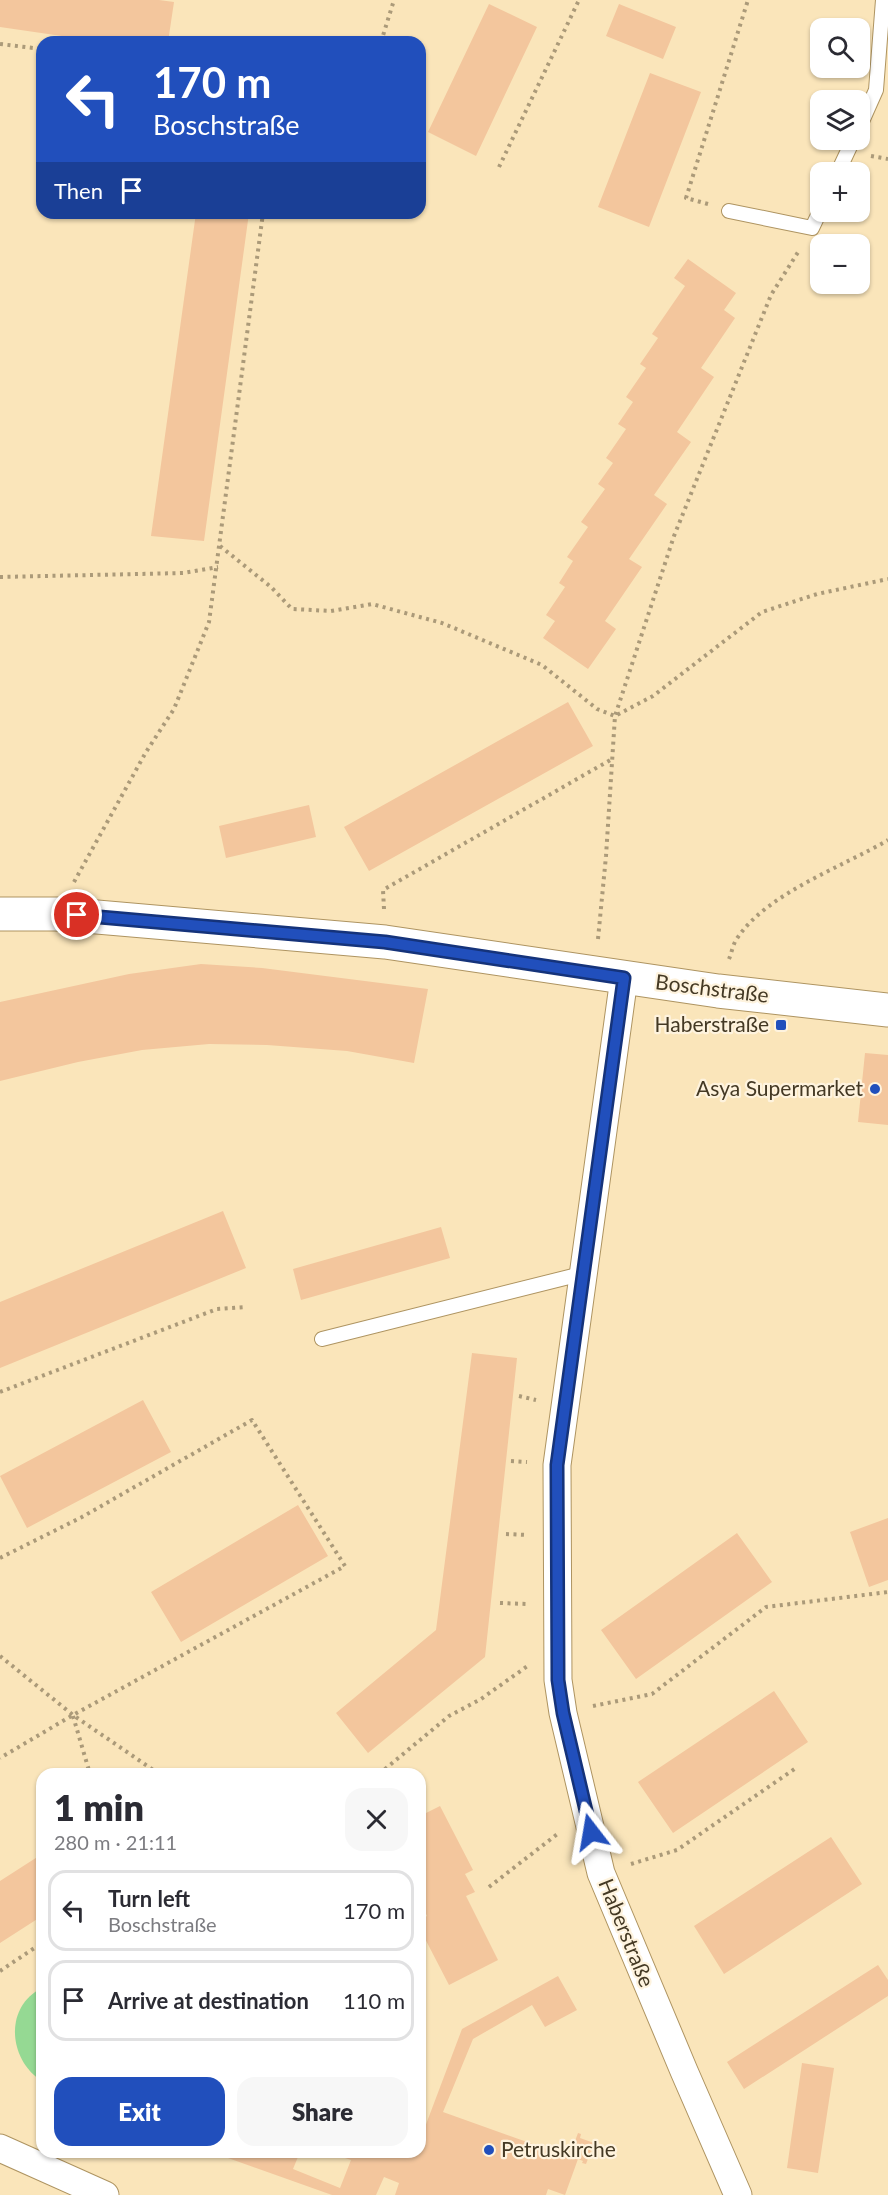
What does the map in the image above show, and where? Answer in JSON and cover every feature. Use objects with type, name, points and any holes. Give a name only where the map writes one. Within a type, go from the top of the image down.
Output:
[{"type":"street","name":"Boschstraße","points":[[0,914],[56,914],[385,942],[718,991],[888,1010]]},
{"type":"street","name":"Haberstraße","points":[[609,975],[585,1273],[557,1465],[558,1680],[563,1713],[601,1873],[738,2195]]},
{"type":"street","points":[[0,2148],[105,2195]]},
{"type":"lane","points":[[870,104],[876,90],[883,0]]},
{"type":"lane","points":[[729,211],[812,228],[815,222]]},
{"type":"lane","points":[[321,1339],[585,1273]]},
{"type":"path","points":[[383,36],[394,0]]},
{"type":"path","points":[[499,167],[579,0]]},
{"type":"path","points":[[729,211],[686,198],[748,0]]},
{"type":"path","points":[[0,44],[36,48]]},
{"type":"path","points":[[56,914],[146,752],[174,709],[209,622],[262,219]]},
{"type":"path","points":[[609,975],[606,856],[615,716],[674,536],[771,295],[812,228]]},
{"type":"path","points":[[220,546],[271,587],[292,609],[331,611],[372,604],[442,623],[542,665],[597,709],[615,716],[653,696],[762,612],[817,594],[888,579]]},
{"type":"path","points":[[0,577],[183,573],[218,567]]},
{"type":"path","points":[[385,942],[383,890],[612,758]]},
{"type":"path","points":[[718,991],[736,938],[761,911],[824,873],[888,840]]},
{"type":"path","points":[[0,1392],[217,1309],[246,1307]]},
{"type":"path","points":[[0,1558],[82,1517],[252,1420],[345,1566],[73,1715],[0,1758]]},
{"type":"path","points":[[563,1713],[652,1694],[766,1607],[888,1592]]},
{"type":"path","points":[[386,1768],[449,1716],[482,1699],[558,1643]]},
{"type":"path","points":[[0,1656],[73,1715],[150,1768]]},
{"type":"path","points":[[73,1715],[88,1768]]},
{"type":"path","points":[[601,1873],[677,1850],[796,1768]]},
{"type":"path","points":[[489,1887],[586,1811]]},
{"type":"path","points":[[0,1971],[36,1946]]},
{"type":"green space","points":[[36,1992],[36,2076],[23,2061],[17,2048],[15,2034],[16,2021],[29,1997]]},
{"type":"building","points":[[0,0],[159,0],[174,2],[169,36],[62,36],[0,27]]},
{"type":"building","points":[[489,4],[537,27],[476,156],[428,132]]},
{"type":"building","points":[[619,4],[676,27],[663,59],[606,36]]},
{"type":"building","points":[[650,73],[701,92],[649,227],[598,207]]},
{"type":"building","points":[[195,219],[248,219],[204,541],[151,536]]},
{"type":"building","points":[[688,259],[736,293],[724,310],[735,318],[701,368],[714,377],[677,432],[691,442],[654,495],[667,504],[629,559],[642,567],[605,621],[616,629],[588,669],[543,638],[555,621],[546,615],[565,587],[559,583],[573,561],[567,557],[588,527],[581,522],[605,489],[598,484],[613,463],[606,458],[626,429],[618,424],[633,402],[626,397],[646,368],[640,364],[658,338],[652,334],[685,286],[674,278]]},
{"type":"building","points":[[568,702],[593,746],[369,871],[344,827]]},
{"type":"building","points":[[309,805],[316,837],[226,858],[219,826]]},
{"type":"building","points":[[201,964],[262,968],[428,989],[414,1063],[347,1051],[267,1045],[209,1044],[142,1050],[78,1062],[0,1081],[0,1002],[129,974]]},
{"type":"building","name":"Asya Supermarket","points":[[865,1053],[888,1055],[888,1125],[858,1122]]},
{"type":"building","points":[[223,1211],[246,1268],[0,1368],[0,1302]]},
{"type":"building","points":[[441,1227],[450,1258],[301,1300],[293,1269]]},
{"type":"building","points":[[472,1353],[517,1358],[485,1657],[368,1753],[336,1713],[436,1630]]},
{"type":"building","points":[[143,1400],[171,1452],[27,1528],[0,1476]]},
{"type":"building","points":[[298,1505],[328,1556],[181,1642],[151,1592]]},
{"type":"building","points":[[888,1518],[888,1580],[869,1587],[850,1532]]},
{"type":"building","points":[[737,1533],[772,1582],[636,1679],[601,1630]]},
{"type":"building","points":[[774,1691],[808,1742],[673,1833],[638,1782]]},
{"type":"building","points":[[440,1806],[473,1870],[465,1874],[475,1892],[466,1896],[498,1960],[449,1985],[426,1941],[426,1813]]},
{"type":"building","points":[[831,1837],[862,1884],[724,1974],[694,1926]]},
{"type":"building","points":[[36,1858],[36,1920],[0,1943],[0,1881]]},
{"type":"building","points":[[878,1965],[888,1980],[888,1996],[744,2089],[727,2062]]},
{"type":"building","points":[[558,1976],[577,2010],[545,2027],[532,2005],[473,2039],[443,2112],[569,2157],[578,2133],[581,2134],[580,2138],[594,2143],[586,2164],[578,2159],[565,2195],[548,2189],[546,2195],[395,2195],[399,2183],[384,2177],[376,2195],[332,2195],[228,2158],[298,2158],[293,2169],[340,2188],[351,2160],[345,2158],[426,2158],[426,2124],[462,2029]]},
{"type":"building","points":[[802,2063],[834,2068],[818,2173],[787,2168]]},
{"type":"place","name":"Haberstraße","points":[[781,1025]]},
{"type":"place","name":"Asya Supermarket","points":[[875,1089]]},
{"type":"place","name":"Petruskirche","points":[[489,2150]]},
{"type":"route","points":[[77,915],[385,942],[624,978],[557,1465],[558,1680],[563,1713],[591,1832]]}]
